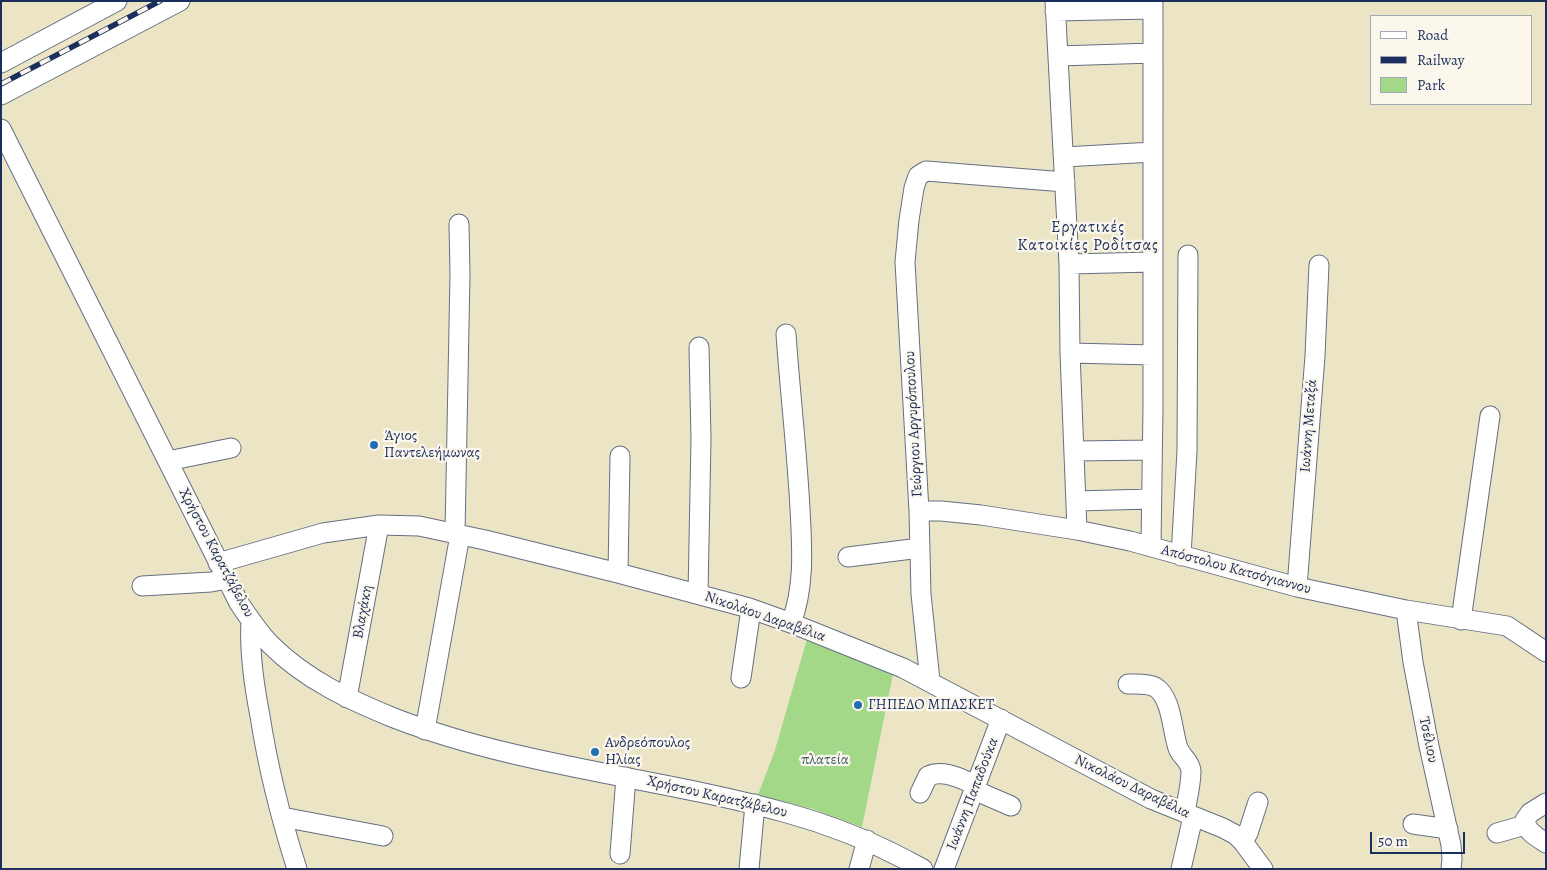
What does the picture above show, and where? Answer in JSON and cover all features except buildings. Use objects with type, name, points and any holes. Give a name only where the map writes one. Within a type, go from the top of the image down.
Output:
[{"type":"street","points":[[1,63],[117,1]]},
{"type":"street","points":[[1,95],[180,1]]},
{"type":"street","points":[[1077,530],[1070,353],[1069,264],[1055,6],[1153,5],[1154,355],[1151,546]]},
{"type":"street","points":[[1058,56],[1153,53]]},
{"type":"street","name":"Χρήστου Καρατζάβελου","points":[[1,129],[222,571],[251,621],[271,645],[296,666],[347,698],[425,730],[475,745],[754,804],[826,824],[867,840],[923,869]]},
{"type":"street","points":[[1064,157],[1153,152]]},
{"type":"street","name":"Γεώργιου Αργυρόπουλου","points":[[930,682],[921,594],[919,511],[906,262],[907,236],[914,188],[918,176],[926,171],[1065,182]]},
{"type":"street","points":[[425,730],[457,534],[459,224]]},
{"type":"street","points":[[1181,556],[1187,451],[1188,256]]},
{"type":"street","points":[[1069,264],[1153,262]]},
{"type":"street","name":"Ιωάννη Μεταξά","points":[[1296,588],[1313,374],[1319,265]]},
{"type":"street","points":[[786,334],[797,455],[802,564],[798,598],[792,623]]},
{"type":"street","points":[[698,594],[701,439],[699,347]]},
{"type":"street","points":[[1070,353],[1154,355]]},
{"type":"street","points":[[1462,620],[1490,416]]},
{"type":"street","points":[[168,461],[231,448]]},
{"type":"street","points":[[1074,451],[1152,450]]},
{"type":"street","points":[[618,573],[620,456]]},
{"type":"street","points":[[1076,500],[1151,499]]},
{"type":"street","name":"Απόστολου Κατσόγιαννου","points":[[919,511],[941,510],[1077,530],[1151,546],[1296,588],[1406,610],[1507,626],[1546,652]]},
{"type":"street","name":"Νικολάου Δαραβέλια","points":[[142,586],[211,582],[222,571],[323,534],[378,525],[419,526],[618,573],[751,609],[792,623],[902,668],[1151,799],[1236,835],[1264,869]]},
{"type":"street","name":"Βλαχάκη","points":[[347,698],[378,525]]},
{"type":"street","points":[[848,557],[920,548]]},
{"type":"street","points":[[741,678],[751,609]]},
{"type":"street","name":"Τσέλιου","points":[[1406,610],[1413,662],[1429,746],[1452,845],[1451,869]]},
{"type":"street","points":[[251,621],[250,641],[256,698],[282,817],[297,869]]},
{"type":"street","points":[[1128,684],[1146,684],[1156,687],[1169,709],[1178,749],[1189,761],[1191,769],[1189,815],[1182,869]]},
{"type":"street","name":"Ιωάννη Παπαδούκα","points":[[944,869],[1001,719]]},
{"type":"street","points":[[920,793],[928,776],[935,773],[947,774],[1011,806]]},
{"type":"street","points":[[620,854],[626,777]]},
{"type":"street","points":[[1243,842],[1248,833],[1258,802]]},
{"type":"street","points":[[1546,802],[1530,813],[1524,820],[1525,825],[1533,834],[1546,843]]},
{"type":"street","points":[[749,869],[754,804]]},
{"type":"street","points":[[282,817],[383,836]]},
{"type":"street","points":[[1413,824],[1448,829]]},
{"type":"street","points":[[1497,833],[1525,825]]},
{"type":"street","points":[[859,869],[867,840]]},
{"type":"green space","name":"πλατεία","points":[[807,639],[893,674],[862,827],[813,809],[758,795],[775,750]]},
{"type":"railway","points":[[1,84],[160,1]]},
{"type":"place","name":"Άγιος Παντελεήμωνας","points":[[374,445]]},
{"type":"place","name":"ΓΗΠΕΔΟ ΜΠΑΣΚΕΤ","points":[[858,705]]},
{"type":"place","name":"Ανδρεόπουλος Ηλίας","points":[[595,752]]},
{"type":"district","name":"Εργατικές Κατοικίες Ροδίτσας","points":[[1088,237]]}]
